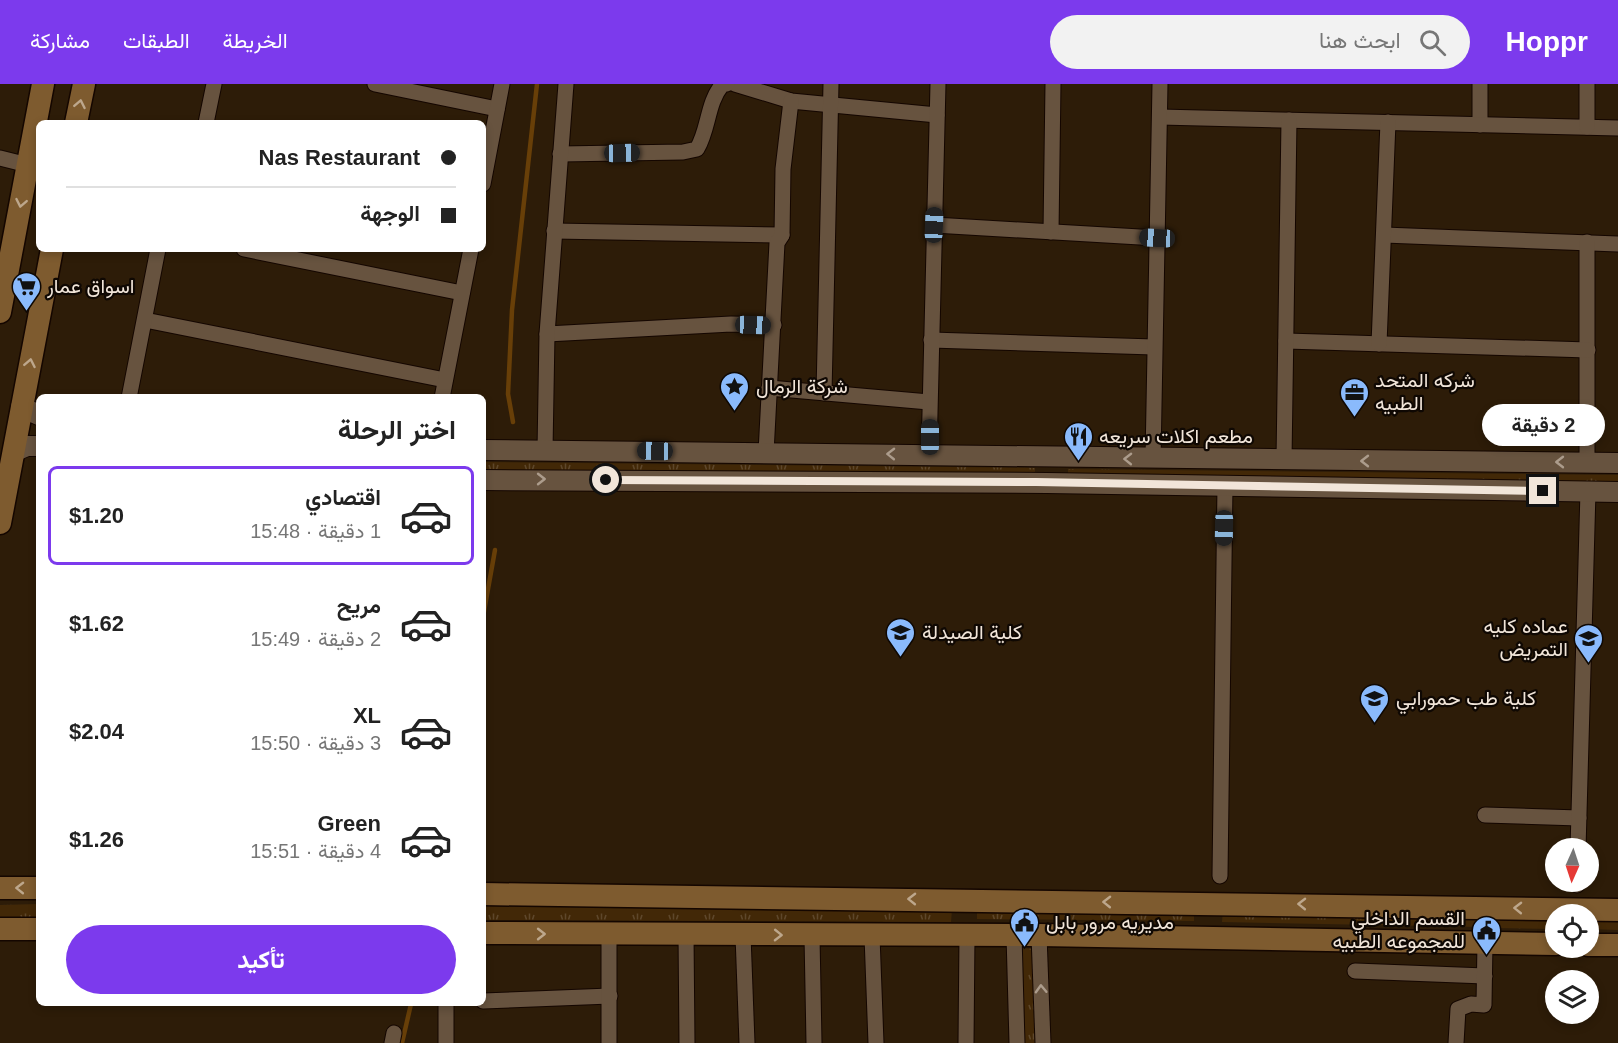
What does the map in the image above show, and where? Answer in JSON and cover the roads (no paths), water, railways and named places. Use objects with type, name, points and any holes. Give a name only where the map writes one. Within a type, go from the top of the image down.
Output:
[{"type":"main road","points":[[36,120],[43,84]]},
{"type":"main road","points":[[77,120],[84,84]]},
{"type":"main road","points":[[0,312],[5,256],[28,165],[36,122]]},
{"type":"main road","points":[[0,524],[14,452],[30,411],[52,252]]},
{"type":"main road","points":[[0,888],[36,888]]},
{"type":"main road","points":[[486,894],[1618,910]]},
{"type":"main road","points":[[1188,937],[1198,929],[1201,921],[1192,903]]},
{"type":"main road","points":[[1222,938],[1216,928],[1215,919],[1221,908],[1228,903]]},
{"type":"main road","points":[[0,929],[36,929]]},
{"type":"main road","points":[[486,933],[812,936],[1039,935],[1545,944]]},
{"type":"main road","points":[[1599,945],[1618,945]]},
{"type":"street","points":[[207,120],[214,84]]},
{"type":"street","points":[[375,84],[497,109]]},
{"type":"street","points":[[486,168],[502,84]]},
{"type":"street","points":[[545,450],[547,334],[566,84]]},
{"type":"street","points":[[560,154],[683,152],[697,149],[703,138],[714,94],[722,85],[727,84]]},
{"type":"street","points":[[735,84],[791,101],[937,115]]},
{"type":"street","points":[[824,393],[831,84]]},
{"type":"street","points":[[929,454],[938,84]]},
{"type":"street","points":[[1051,232],[1053,84]]},
{"type":"street","points":[[1154,459],[1160,84]]},
{"type":"street","points":[[1480,84],[1480,124]]},
{"type":"street","points":[[1587,84],[1587,127]]},
{"type":"street","points":[[766,453],[777,243],[782,235],[783,169],[791,101]]},
{"type":"street","points":[[1160,117],[1618,128]]},
{"type":"street","points":[[1284,460],[1289,120]]},
{"type":"street","points":[[1379,344],[1388,122]]},
{"type":"street","points":[[0,158],[28,165]]},
{"type":"street","points":[[934,225],[1157,238]]},
{"type":"street","points":[[554,231],[782,235]]},
{"type":"street","points":[[1384,236],[1618,244]]},
{"type":"street","points":[[1587,242],[1587,463]]},
{"type":"street","points":[[130,394],[157,252]]},
{"type":"street","points":[[259,252],[462,293]]},
{"type":"street","points":[[443,394],[470,252]]},
{"type":"street","points":[[145,320],[445,380]]},
{"type":"street","points":[[547,334],[731,324],[774,325]]},
{"type":"street","points":[[931,340],[1154,347]]},
{"type":"street","points":[[1286,341],[1588,350]]},
{"type":"street","points":[[769,387],[930,402]]},
{"type":"street","points":[[14,452],[27,446],[36,446]]},
{"type":"street","points":[[486,450],[1618,463]]},
{"type":"street","points":[[1036,482],[1042,471],[1038,457]]},
{"type":"street","points":[[1065,483],[1061,469],[1068,458]]},
{"type":"street","points":[[486,480],[1036,482],[1618,492]]},
{"type":"street","points":[[1220,876],[1225,485]]},
{"type":"street","points":[[1578,838],[1588,491]]},
{"type":"street","points":[[1485,815],[1579,818]]},
{"type":"street","points":[[609,934],[609,1043]]},
{"type":"street","points":[[686,934],[687,1043]]},
{"type":"street","points":[[743,935],[747,1043]]},
{"type":"street","points":[[1014,935],[1017,1043]]},
{"type":"street","points":[[1039,935],[1043,1043]]},
{"type":"street","points":[[812,936],[814,1043]]},
{"type":"street","points":[[872,936],[876,1043]]},
{"type":"street","points":[[966,1043],[967,936]]},
{"type":"street","points":[[1456,1043],[1458,1009],[1471,1004],[1484,1005],[1485,942]]},
{"type":"street","points":[[1355,971],[1485,976]]},
{"type":"street","points":[[486,1001],[610,996]]},
{"type":"street","points":[[446,1006],[446,1043]]},
{"type":"waterway","points":[[513,422],[508,394],[512,310],[537,84]]},
{"type":"waterway","points":[[486,600],[495,550]]},
{"type":"waterway","points":[[402,1043],[411,1006]]},
{"type":"place","name":"اسواق عمار","points":[[26,312]]},
{"type":"place","name":"شركة الرمال","points":[[735,412]]},
{"type":"place","name":"شركه المتحد الطبيه","points":[[1354,418]]},
{"type":"place","name":"مطعم اكلات سريعه","points":[[1078,462]]},
{"type":"place","name":"كلية الصيدلة","points":[[901,658]]},
{"type":"place","name":"عماده كليه التمريض","points":[[1589,664]]},
{"type":"place","name":"كلية طب حمورابي","points":[[1375,724]]},
{"type":"place","name":"مديريه مرور بابل","points":[[1025,948]]},
{"type":"place","name":"القسم الداخلي للمجموعه الطبيه","points":[[1486,956]]}]
